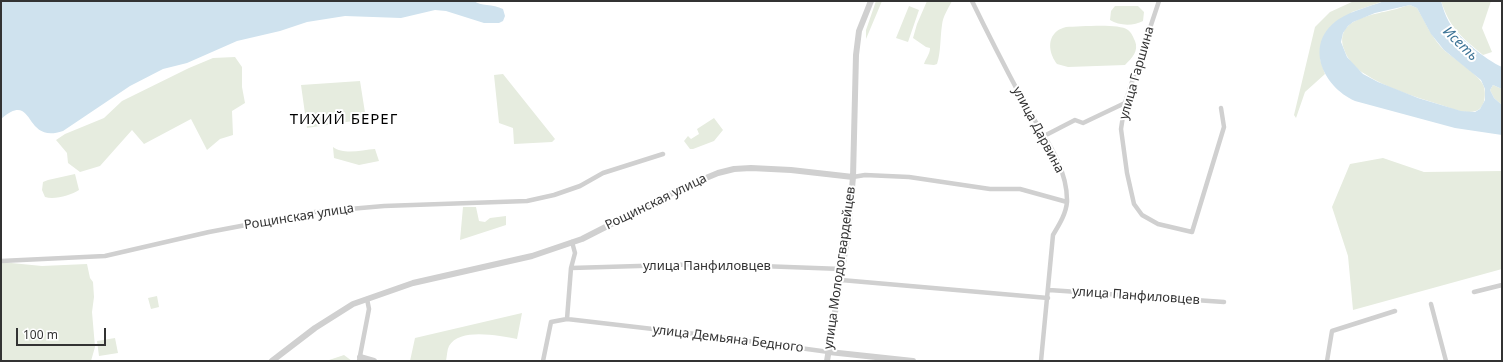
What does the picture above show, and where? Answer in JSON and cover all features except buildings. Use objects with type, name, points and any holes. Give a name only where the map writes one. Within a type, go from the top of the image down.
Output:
[{"type":"street","name":"улица Молодогвардейцев","points":[[827,361],[848,234],[853,177],[856,55],[859,31],[871,1]]},
{"type":"street","name":"улица Дарвина","points":[[972,1],[992,43],[1052,150],[1064,176],[1067,202],[1062,218],[1053,235],[1049,290],[1041,361]]},
{"type":"street","name":"улица Гаршина","points":[[1159,1],[1125,103],[1121,129],[1127,173],[1134,204],[1142,215],[1158,224],[1192,232],[1224,127],[1221,108]]},
{"type":"street","points":[[1044,136],[1074,120],[1083,123],[1125,103]]},
{"type":"street","name":"Рощинская улица","points":[[1,261],[105,256],[208,232],[315,212],[384,206],[527,201],[566,191],[580,186],[602,173],[663,154]]},
{"type":"street","name":"Рощинская улица","points":[[272,361],[315,328],[353,304],[413,283],[532,256],[582,239],[696,181],[734,169],[751,168],[791,170],[853,177],[865,175],[909,177],[990,189],[1020,189],[1067,202]]},
{"type":"street","points":[[543,361],[551,322],[567,319],[571,268],[574,253],[572,242]]},
{"type":"street","name":"улица Панфиловцев","points":[[571,268],[706,264],[842,269]]},
{"type":"street","points":[[841,280],[1048,298]]},
{"type":"street","points":[[1474,292],[1502,285]]},
{"type":"street","name":"улица Панфиловцев","points":[[1049,290],[1224,302]]},
{"type":"street","points":[[367,299],[369,309],[360,359],[374,361]]},
{"type":"street","points":[[1431,304],[1446,361]]},
{"type":"street","points":[[1327,361],[1332,331],[1395,311]]},
{"type":"street","name":"улица Демьяна Бедного","points":[[567,319],[913,361]]},
{"type":"shaded area","points":[[876,1],[882,1],[866,39],[866,30]]},
{"type":"shaded area","points":[[927,1],[952,1],[943,19],[940,49],[937,64],[934,65],[924,64],[930,48],[913,38],[917,24]]},
{"type":"shaded area","points":[[1354,1],[1384,1],[1352,12],[1320,59],[1325,74],[1305,92],[1296,118],[1294,115],[1315,27],[1330,12]]},
{"type":"shaded area","points":[[1441,1],[1491,1],[1482,28],[1492,52],[1483,55],[1458,32],[1448,19]]},
{"type":"shaded area","points":[[1410,5],[1417,8],[1440,46],[1473,73],[1482,83],[1485,97],[1483,104],[1476,111],[1467,112],[1452,109],[1400,91],[1373,79],[1362,72],[1355,67],[1345,53],[1342,39],[1344,31],[1350,25],[1365,17]]},
{"type":"shaded area","points":[[909,6],[919,10],[908,42],[896,38]]},
{"type":"shaded area","points":[[1115,6],[1138,6],[1144,12],[1143,21],[1126,25],[1110,20],[1111,11]]},
{"type":"shaded area","points":[[1108,26],[1123,28],[1128,30],[1132,35],[1136,48],[1132,57],[1125,65],[1068,67],[1057,64],[1052,56],[1050,43],[1051,39],[1058,30],[1066,27]]},
{"type":"shaded area","points":[[235,57],[242,67],[242,87],[245,103],[232,111],[233,135],[220,139],[207,150],[191,119],[144,144],[132,130],[100,166],[80,172],[68,163],[67,153],[56,140],[65,134],[104,118],[122,101],[189,68],[213,58]]},
{"type":"shaded area","points":[[503,74],[555,139],[552,142],[514,144],[513,128],[499,123],[494,75]]},
{"type":"shaded area","points":[[360,81],[366,119],[307,128],[301,85]]},
{"type":"shaded area","points":[[1493,85],[1502,89],[1502,105],[1494,98],[1490,90]]},
{"type":"shaded area","points":[[714,118],[723,130],[714,141],[690,149],[684,141],[688,136],[691,139],[699,134],[697,129]]},
{"type":"shaded area","points":[[333,147],[342,151],[375,149],[379,161],[359,165],[334,158]]},
{"type":"shaded area","points":[[1383,158],[1424,172],[1502,171],[1502,269],[1353,310],[1348,256],[1332,207],[1350,164]]},
{"type":"shaded area","points":[[75,174],[79,190],[72,194],[63,196],[53,198],[45,197],[42,190],[43,182]]},
{"type":"shaded area","points":[[463,207],[476,207],[479,221],[485,222],[490,218],[506,216],[506,225],[460,240]]},
{"type":"shaded area","points":[[1,262],[42,266],[87,264],[90,278],[93,282],[94,297],[92,312],[95,347],[91,361],[1,361]]},
{"type":"shaded area","points":[[157,296],[159,307],[151,309],[148,298]]},
{"type":"shaded area","points":[[522,313],[517,339],[481,334],[462,336],[454,340],[449,346],[446,361],[410,361],[415,338]]},
{"type":"shaded area","points":[[115,338],[118,353],[99,356],[97,341]]},
{"type":"shaded area","points":[[344,355],[352,361],[326,361]]},
{"type":"water","points":[[1,1],[474,1],[480,4],[495,6],[503,9],[505,16],[503,21],[499,23],[484,23],[446,11],[435,10],[401,18],[345,16],[307,22],[280,31],[237,41],[187,63],[163,69],[130,86],[63,131],[50,133],[41,131],[25,113],[20,110],[12,111],[1,119]]},
{"type":"water","name":"Исеть","points":[[1384,1],[1441,1],[1444,12],[1453,28],[1481,54],[1502,67],[1502,89],[1493,85],[1490,90],[1494,98],[1502,105],[1502,135],[1455,128],[1355,101],[1343,94],[1334,85],[1326,75],[1321,63],[1320,52],[1322,40],[1328,29],[1344,16]],"holes":[[[1410,5],[1417,8],[1431,34],[1444,50],[1481,80],[1485,89],[1485,100],[1480,109],[1475,112],[1461,111],[1418,98],[1378,82],[1363,74],[1347,57],[1341,42],[1343,33],[1353,22],[1375,13]]]},
{"type":"district","name":"ТИХИЙ БЕРЕГ","points":[[344,120]]}]
